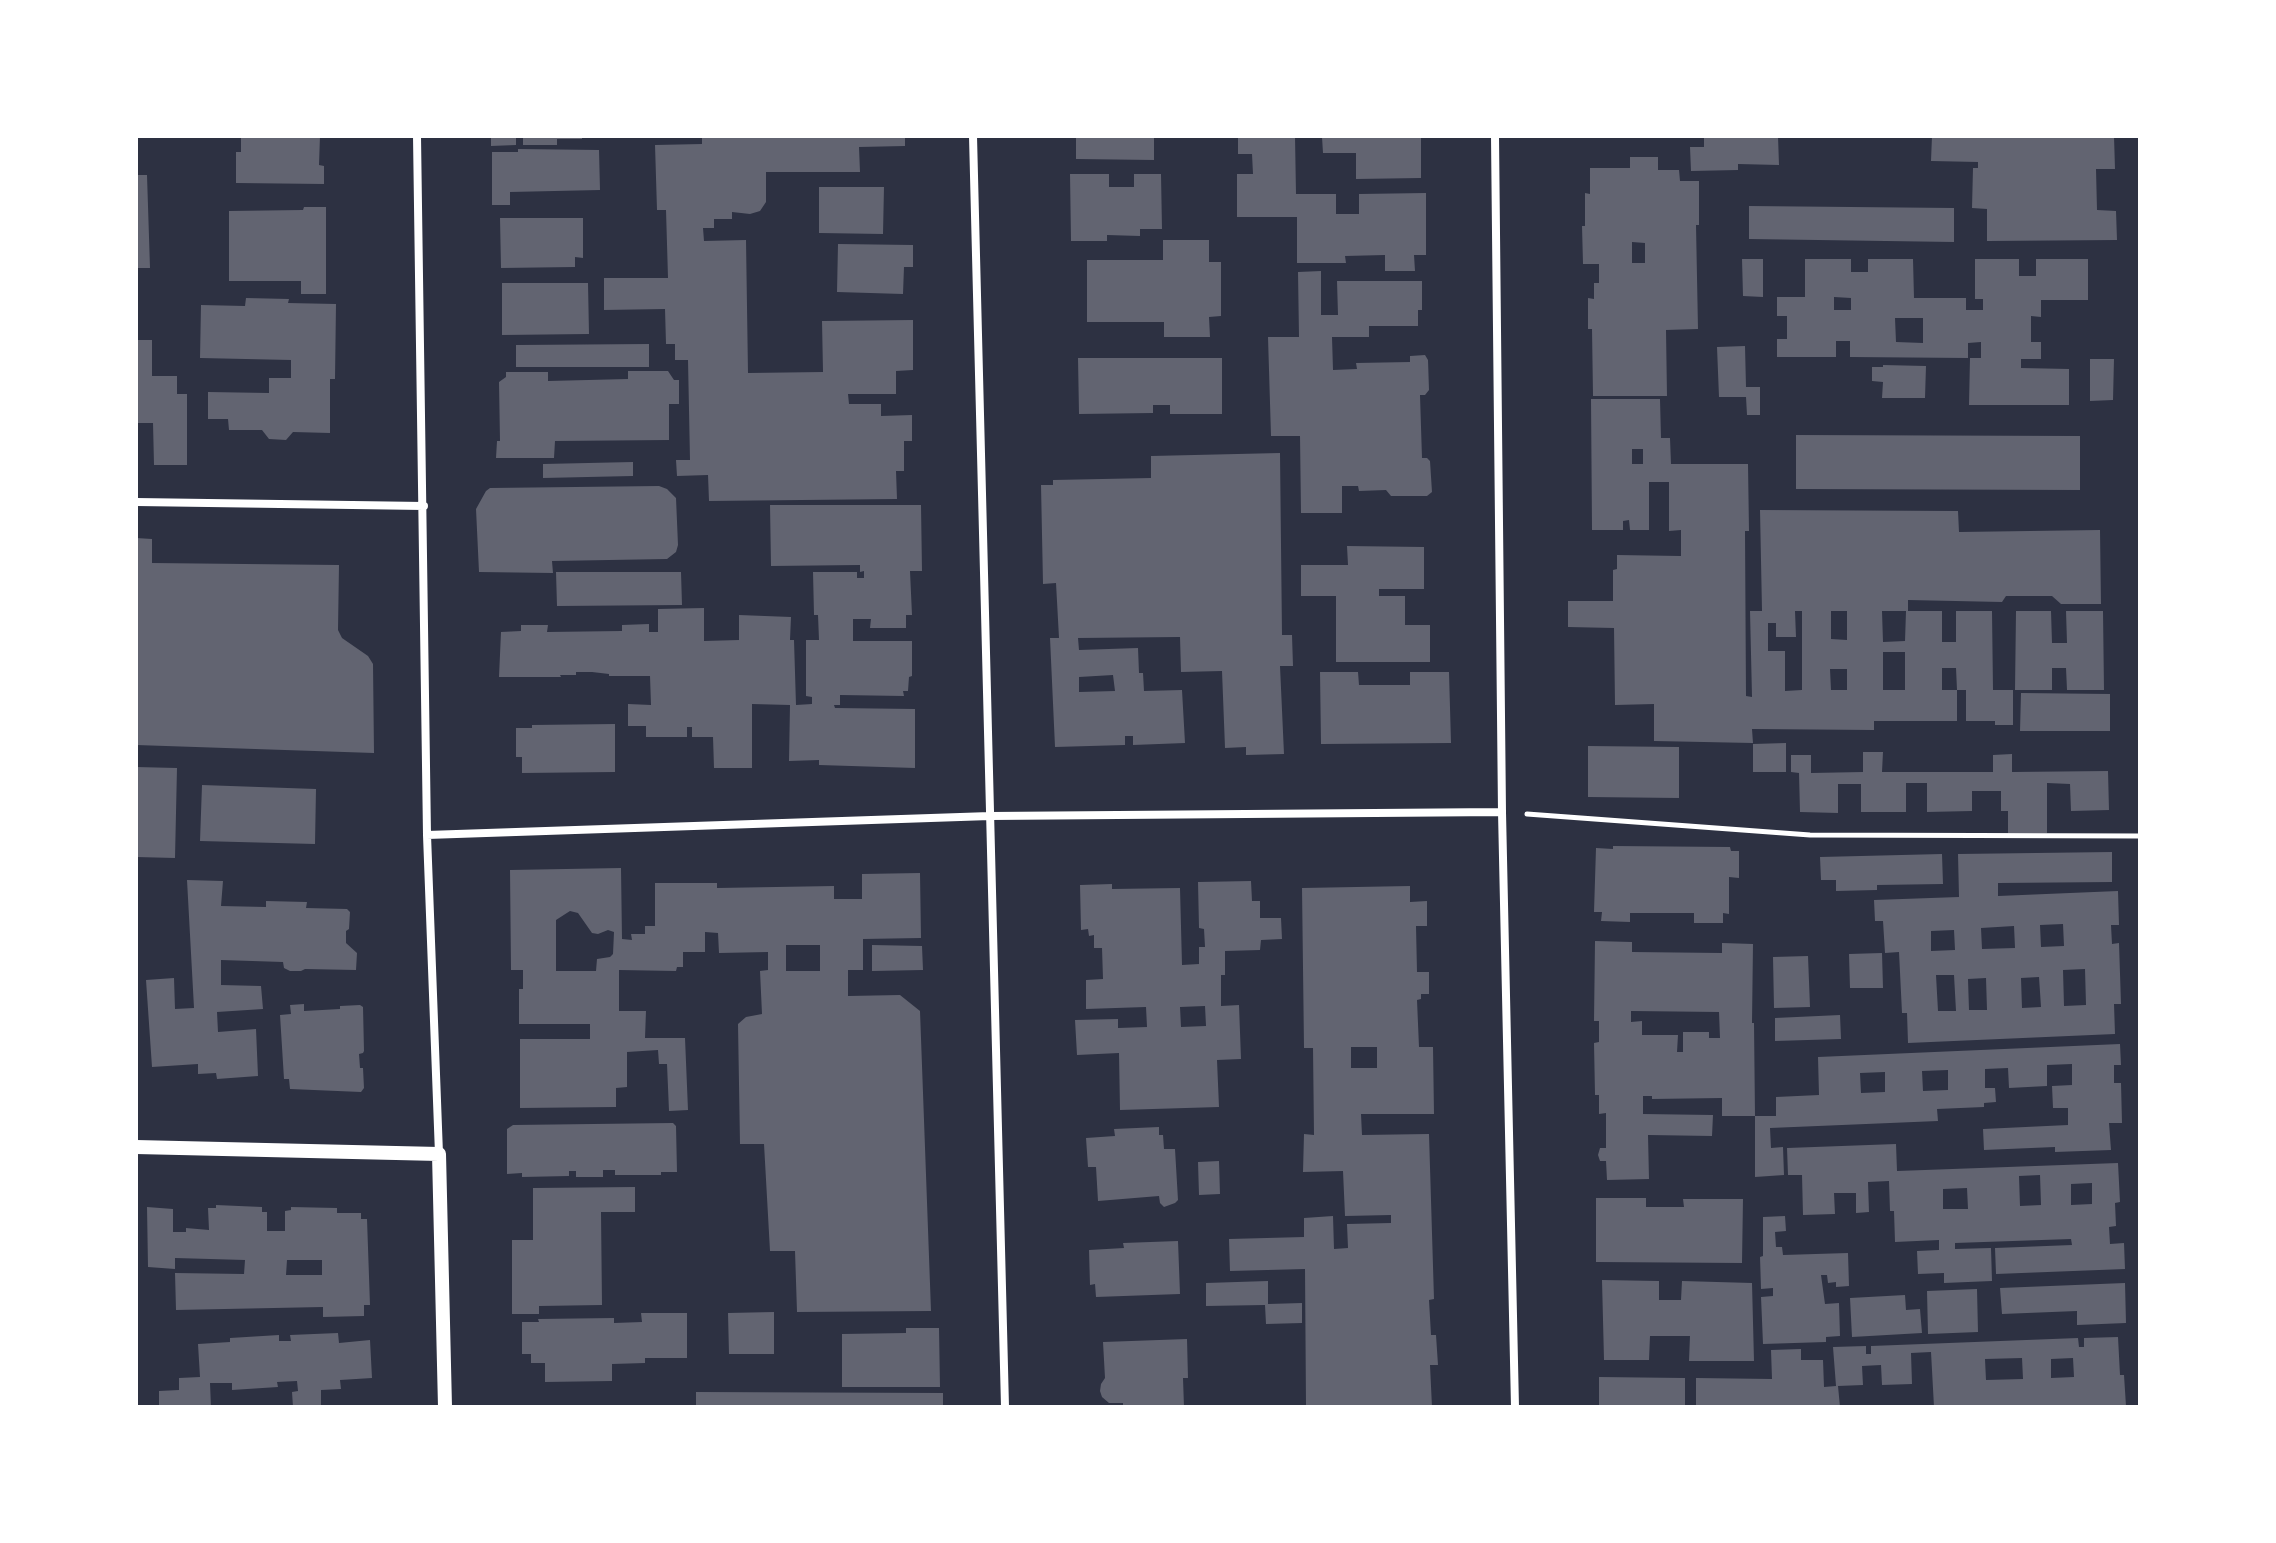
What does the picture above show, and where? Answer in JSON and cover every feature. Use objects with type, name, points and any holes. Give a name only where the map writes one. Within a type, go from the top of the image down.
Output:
[{"type":"street","points":[[417,136],[427,835],[445,1407]]},
{"type":"street","points":[[973,136],[1005,1407]]},
{"type":"street","points":[[1495,136],[1502,812],[1515,1407]]},
{"type":"street","points":[[136,502],[424,506]]},
{"type":"street","points":[[427,835],[990,816],[1502,812]]},
{"type":"street","points":[[136,1147],[439,1154]]},
{"type":"path","points":[[1502,812],[1810,835],[2140,836]]},
{"type":"building","points":[[241,136],[320,136],[319,165],[324,166],[324,184],[236,183],[236,152],[241,152]]},
{"type":"building","points":[[491,136],[516,136],[516,145],[491,146]]},
{"type":"building","points":[[523,136],[582,136],[582,139],[557,139],[557,145],[523,145]]},
{"type":"building","points":[[702,136],[905,136],[905,146],[859,147],[860,172],[766,172],[766,202],[760,211],[750,214],[732,212],[732,219],[714,219],[714,228],[703,228],[704,241],[746,240],[748,373],[823,372],[822,321],[913,320],[913,370],[896,371],[896,394],[848,394],[849,404],[881,404],[881,416],[912,415],[912,441],[904,441],[904,471],[896,471],[897,499],[709,501],[708,475],[677,476],[676,460],[690,460],[688,360],[675,360],[675,344],[666,344],[665,309],[604,310],[604,278],[668,278],[666,210],[657,210],[655,145],[702,144]]},
{"type":"building","points":[[1076,136],[1154,136],[1154,160],[1076,159]]},
{"type":"building","points":[[1238,136],[1295,136],[1296,194],[1336,194],[1336,214],[1359,214],[1359,194],[1426,193],[1426,255],[1414,255],[1415,271],[1385,271],[1385,255],[1345,256],[1346,263],[1297,263],[1297,217],[1237,217],[1237,174],[1253,174],[1252,154],[1238,154]]},
{"type":"building","points":[[1421,136],[1421,178],[1356,179],[1356,153],[1323,153],[1322,137]]},
{"type":"building","points":[[1704,136],[1778,136],[1779,165],[1738,164],[1738,170],[1691,171],[1690,147],[1704,147]]},
{"type":"building","points":[[1932,136],[2114,136],[2115,169],[2096,169],[2097,210],[2116,211],[2117,240],[1987,241],[1987,209],[1972,208],[1973,168],[1978,168],[1978,162],[1931,161]]},
{"type":"building","points":[[518,149],[599,150],[600,190],[510,192],[510,205],[492,205],[492,152],[518,152]]},
{"type":"building","points":[[1630,157],[1658,157],[1658,170],[1679,170],[1680,181],[1699,181],[1699,225],[1696,225],[1698,329],[1666,330],[1667,396],[1593,396],[1592,329],[1588,329],[1588,298],[1594,299],[1594,283],[1599,283],[1599,264],[1583,264],[1585,193],[1590,194],[1590,168],[1630,168]],"holes":[[[1632,242],[1645,243],[1645,263],[1632,263]]]},
{"type":"building","points":[[1070,174],[1109,174],[1109,187],[1134,187],[1134,174],[1161,174],[1162,229],[1140,229],[1140,236],[1107,235],[1107,241],[1071,241]]},
{"type":"building","points":[[136,175],[147,175],[150,268],[136,268]]},
{"type":"building","points":[[819,187],[884,187],[883,234],[819,233]]},
{"type":"building","points":[[1749,206],[1954,208],[1954,242],[1749,239]]},
{"type":"building","points":[[304,207],[326,207],[326,294],[301,294],[301,281],[229,281],[229,211],[303,210]]},
{"type":"building","points":[[500,218],[583,218],[583,258],[575,257],[575,267],[501,268]]},
{"type":"building","points":[[1163,240],[1209,240],[1209,262],[1221,262],[1221,316],[1209,317],[1210,337],[1164,337],[1164,322],[1087,322],[1087,260],[1163,260]]},
{"type":"building","points":[[838,244],[913,245],[913,267],[904,267],[903,294],[837,292]]},
{"type":"building","points":[[1742,259],[1763,259],[1763,297],[1743,296]]},
{"type":"building","points":[[1805,259],[1851,259],[1851,272],[1868,272],[1868,259],[1913,259],[1914,298],[1966,298],[1966,310],[1983,310],[1983,299],[1975,299],[1975,259],[2019,259],[2019,276],[2036,276],[2036,259],[2088,259],[2088,300],[2041,300],[2041,317],[2031,316],[2031,342],[2041,342],[2041,359],[2021,359],[2021,368],[2069,369],[2069,405],[1969,405],[1970,358],[1981,358],[1981,342],[1968,343],[1968,358],[1850,357],[1850,341],[1836,341],[1836,357],[1777,357],[1777,339],[1787,339],[1787,316],[1777,316],[1777,297],[1805,297]],"holes":[[[1834,297],[1851,298],[1851,310],[1834,310]],[[1895,318],[1923,318],[1923,343],[1896,342]]]},
{"type":"building","points":[[1321,271],[1321,315],[1338,315],[1337,281],[1422,281],[1422,310],[1418,310],[1418,326],[1369,326],[1369,337],[1332,337],[1333,370],[1357,369],[1356,363],[1410,362],[1410,356],[1425,355],[1428,360],[1429,390],[1425,395],[1420,395],[1422,458],[1430,461],[1432,492],[1427,496],[1391,496],[1386,490],[1359,491],[1358,486],[1342,486],[1342,513],[1301,513],[1300,436],[1271,436],[1268,337],[1299,337],[1298,272]]},
{"type":"building","points":[[502,283],[588,283],[589,334],[502,335]]},
{"type":"building","points":[[246,298],[336,304],[335,379],[330,379],[330,433],[293,432],[286,440],[269,439],[262,430],[229,430],[228,419],[208,419],[208,392],[269,393],[269,378],[291,378],[291,360],[200,358],[201,305],[245,306]]},
{"type":"building","points":[[136,340],[152,340],[152,376],[177,376],[177,394],[187,394],[187,465],[154,465],[153,423],[136,423]]},
{"type":"building","points":[[649,344],[649,367],[516,367],[516,345]]},
{"type":"building","points":[[1745,346],[1746,387],[1760,387],[1760,415],[1747,415],[1746,397],[1719,397],[1717,347]]},
{"type":"building","points":[[1078,358],[1222,358],[1222,414],[1170,414],[1170,405],[1153,405],[1153,413],[1079,414]]},
{"type":"building","points":[[2090,359],[2114,359],[2113,400],[2090,401]]},
{"type":"building","points":[[1926,366],[1925,398],[1882,398],[1883,382],[1872,381],[1872,367]]},
{"type":"building","points":[[628,371],[668,371],[674,380],[679,380],[679,404],[669,404],[669,440],[555,441],[554,458],[496,458],[497,441],[500,441],[499,382],[506,377],[506,372],[548,372],[548,381],[628,379]]},
{"type":"building","points":[[1591,399],[1660,399],[1661,438],[1670,438],[1671,464],[1748,464],[1749,531],[1745,531],[1746,696],[1752,697],[1750,611],[1762,611],[1760,510],[1958,511],[1959,532],[2100,530],[2101,604],[2061,604],[2052,596],[2006,596],[2002,602],[1908,600],[1908,611],[1942,611],[1942,642],[1956,642],[1956,611],[1992,611],[1993,690],[2013,690],[2013,725],[1995,725],[1995,721],[1966,721],[1966,690],[1957,690],[1957,721],[1874,721],[1874,730],[1752,729],[1753,743],[1654,741],[1654,704],[1615,705],[1614,628],[1568,627],[1568,601],[1613,601],[1613,570],[1617,569],[1617,555],[1681,556],[1681,530],[1669,531],[1669,482],[1649,482],[1649,530],[1630,530],[1629,520],[1623,521],[1623,530],[1592,530]],"holes":[[[1632,449],[1643,449],[1643,464],[1632,464]],[[1795,611],[1802,611],[1802,690],[1785,691],[1785,651],[1768,651],[1768,623],[1776,623],[1776,637],[1796,637]],[[1831,611],[1847,611],[1847,640],[1831,639]],[[1882,611],[1906,611],[1905,641],[1883,642]],[[1883,652],[1905,652],[1905,690],[1883,690]],[[1942,668],[1956,668],[1957,690],[1942,690]],[[1830,669],[1847,669],[1847,690],[1831,690]]]},
{"type":"building","points":[[1796,435],[2080,436],[2080,490],[1796,489]]},
{"type":"building","points":[[1280,453],[1282,635],[1292,635],[1293,666],[1280,666],[1284,754],[1246,755],[1246,747],[1225,748],[1222,671],[1181,672],[1180,637],[1078,638],[1079,650],[1138,648],[1139,673],[1143,673],[1144,691],[1182,690],[1185,743],[1133,745],[1133,736],[1125,736],[1125,745],[1055,747],[1050,638],[1059,638],[1056,583],[1043,584],[1041,485],[1053,485],[1053,480],[1151,478],[1151,456]],"holes":[[[1113,675],[1115,691],[1079,692],[1079,677]]]},
{"type":"building","points":[[633,462],[633,476],[543,478],[543,464]]},
{"type":"building","points":[[659,486],[676,498],[678,545],[676,552],[667,559],[552,561],[553,573],[479,572],[476,509],[490,488]]},
{"type":"building","points":[[770,505],[921,505],[922,571],[910,571],[912,615],[906,615],[906,628],[870,628],[871,619],[853,619],[853,641],[912,641],[912,676],[909,677],[908,691],[903,691],[904,696],[840,695],[840,705],[834,705],[835,708],[915,709],[915,768],[819,765],[819,760],[789,761],[790,705],[752,704],[752,768],[714,768],[713,737],[692,737],[692,727],[687,727],[687,737],[646,737],[646,726],[628,726],[628,704],[651,705],[650,676],[576,672],[576,675],[561,677],[499,677],[501,632],[521,631],[521,625],[548,625],[547,632],[622,631],[622,625],[649,624],[649,632],[658,632],[658,609],[704,608],[704,641],[739,640],[739,615],[791,617],[796,705],[812,704],[812,697],[806,696],[806,640],[819,640],[818,615],[814,615],[813,572],[857,572],[857,578],[864,578],[864,571],[860,572],[860,565],[771,566]]},
{"type":"building","points":[[136,538],[152,539],[152,563],[339,565],[338,630],[342,638],[368,656],[373,664],[374,753],[136,745]]},
{"type":"building","points":[[1347,546],[1424,547],[1424,589],[1379,589],[1379,596],[1405,596],[1405,625],[1430,625],[1430,662],[1336,662],[1336,596],[1301,596],[1301,565],[1348,565]]},
{"type":"building","points":[[556,572],[681,572],[682,605],[557,606]]},
{"type":"building","points":[[2016,611],[2051,611],[2052,643],[2067,643],[2066,611],[2103,611],[2104,690],[2067,690],[2066,668],[2052,668],[2052,690],[2015,690]]},
{"type":"building","points":[[1320,672],[1358,672],[1359,685],[1410,685],[1410,672],[1449,672],[1451,743],[1321,744]]},
{"type":"building","points":[[2021,693],[2110,694],[2110,731],[2020,731]]},
{"type":"building","points":[[615,724],[615,772],[522,773],[522,757],[516,757],[516,728]]},
{"type":"building","points":[[1786,743],[1786,772],[1753,772],[1753,744]]},
{"type":"building","points":[[1588,746],[1679,747],[1679,798],[1588,797]]},
{"type":"building","points":[[1863,752],[1883,752],[1882,772],[1993,772],[1993,755],[2012,754],[2012,772],[2108,771],[2109,810],[2071,811],[2070,784],[2047,783],[2047,833],[2008,833],[2008,811],[2001,811],[2001,791],[1972,791],[1972,811],[1927,812],[1927,783],[1906,783],[1906,812],[1861,812],[1861,784],[1838,784],[1838,813],[1800,812],[1799,773],[1791,772],[1791,755],[1811,755],[1811,773],[1863,772]]},
{"type":"building","points":[[136,767],[177,768],[175,858],[136,857]]},
{"type":"building","points":[[202,785],[316,789],[315,844],[200,841]]},
{"type":"building","points":[[1613,846],[1730,847],[1731,851],[1739,851],[1739,878],[1729,877],[1729,914],[1723,913],[1723,923],[1694,923],[1694,913],[1630,913],[1630,922],[1601,921],[1602,912],[1594,912],[1596,848],[1613,849]]},
{"type":"building","points":[[2112,852],[2112,882],[1998,883],[1998,896],[2118,891],[2119,925],[2111,925],[2112,944],[2119,943],[2121,1004],[2114,1004],[2115,1034],[1908,1043],[1907,1013],[1902,1013],[1899,952],[1885,953],[1883,921],[1875,921],[1874,900],[1959,897],[1958,854]],"holes":[[[2063,924],[2064,946],[2041,947],[2040,925]],[[2014,926],[2015,948],[1982,949],[1981,928]],[[1954,930],[1955,950],[1931,951],[1931,931]],[[2085,969],[2086,1005],[2064,1006],[2063,970]],[[1936,975],[1954,975],[1956,1011],[1938,1011]],[[2039,977],[2041,1007],[2022,1008],[2021,978]],[[1986,978],[1987,1010],[1969,1010],[1968,979]]]},
{"type":"building","points":[[1942,854],[1943,884],[1877,885],[1877,890],[1836,891],[1836,880],[1821,880],[1820,857]]},
{"type":"building","points":[[621,868],[622,939],[632,940],[631,934],[645,934],[645,926],[655,926],[655,883],[717,883],[717,888],[834,886],[834,899],[862,899],[862,874],[920,873],[921,938],[863,939],[863,970],[848,970],[848,996],[900,995],[920,1011],[931,1311],[797,1312],[795,1251],[770,1251],[764,1144],[740,1144],[738,1024],[746,1017],[762,1014],[760,971],[768,970],[768,952],[719,953],[718,933],[705,932],[705,952],[683,952],[683,967],[677,967],[676,971],[619,970],[619,1011],[646,1011],[645,1038],[685,1038],[688,1110],[669,1111],[667,1064],[659,1064],[658,1050],[627,1052],[627,1087],[616,1088],[616,1107],[520,1108],[520,1039],[590,1039],[590,1024],[519,1024],[519,989],[523,989],[523,970],[511,970],[510,870]],"holes":[[[570,911],[578,913],[592,933],[614,932],[613,954],[597,959],[596,971],[556,971],[556,920]],[[786,945],[820,945],[820,971],[786,971]]]},
{"type":"building","points":[[187,880],[223,881],[221,906],[266,907],[266,901],[307,902],[306,908],[347,909],[350,912],[346,943],[357,953],[356,970],[290,971],[284,968],[283,962],[221,960],[221,985],[261,986],[263,1009],[217,1012],[218,1032],[256,1029],[258,1076],[217,1079],[216,1073],[198,1074],[198,1064],[152,1067],[146,980],[174,978],[175,1009],[194,1008]]},
{"type":"building","points":[[1251,881],[1252,901],[1260,901],[1260,918],[1281,918],[1282,939],[1261,940],[1260,950],[1225,951],[1221,1006],[1239,1005],[1241,1059],[1217,1060],[1219,1107],[1120,1110],[1119,1053],[1077,1055],[1075,1020],[1118,1019],[1118,1028],[1147,1027],[1146,1007],[1086,1009],[1086,980],[1103,979],[1102,948],[1094,948],[1094,935],[1089,936],[1088,929],[1081,930],[1080,885],[1112,884],[1112,889],[1180,888],[1182,965],[1199,964],[1199,947],[1205,947],[1204,929],[1199,928],[1198,882]],"holes":[[[1205,1006],[1206,1026],[1181,1027],[1180,1007]]]},
{"type":"building","points":[[1410,886],[1410,902],[1427,901],[1427,926],[1416,926],[1417,972],[1429,972],[1429,994],[1421,994],[1421,999],[1417,1000],[1419,1047],[1433,1047],[1434,1114],[1361,1114],[1362,1135],[1429,1134],[1434,1299],[1429,1300],[1431,1335],[1436,1335],[1438,1365],[1430,1365],[1432,1407],[1306,1407],[1305,1269],[1230,1271],[1229,1239],[1304,1237],[1304,1218],[1333,1216],[1334,1249],[1348,1248],[1347,1224],[1391,1223],[1391,1215],[1345,1216],[1343,1171],[1303,1172],[1304,1134],[1314,1135],[1313,1048],[1304,1048],[1302,888]],"holes":[[[1351,1047],[1377,1047],[1377,1068],[1351,1068]]]},
{"type":"building","points":[[1595,941],[1632,942],[1632,952],[1722,953],[1722,943],[1753,944],[1755,1116],[1722,1116],[1722,1098],[1652,1099],[1652,1096],[1643,1096],[1643,1114],[1713,1115],[1712,1136],[1648,1135],[1649,1179],[1607,1180],[1606,1161],[1600,1161],[1598,1155],[1600,1148],[1606,1148],[1606,1113],[1599,1114],[1599,1095],[1595,1095],[1594,1043],[1599,1042],[1599,1021],[1594,1021]],"holes":[[[1631,1011],[1719,1012],[1720,1038],[1709,1038],[1709,1032],[1683,1032],[1683,1052],[1677,1052],[1678,1035],[1642,1035],[1642,1021],[1631,1022]]]},
{"type":"building","points":[[872,945],[922,946],[923,970],[872,971]]},
{"type":"building","points":[[1882,953],[1883,988],[1850,988],[1849,954]]},
{"type":"building","points":[[1808,956],[1810,1007],[1774,1008],[1773,957]]},
{"type":"building","points":[[304,1004],[304,1011],[340,1009],[340,1006],[363,1007],[364,1051],[359,1054],[364,1088],[361,1092],[290,1089],[289,1079],[284,1079],[280,1015],[291,1014],[290,1005]]},
{"type":"building","points":[[1840,1015],[1841,1039],[1775,1041],[1775,1018]]},
{"type":"building","points":[[2120,1044],[2121,1065],[2114,1065],[2114,1083],[2121,1083],[2122,1123],[2109,1123],[2111,1150],[2055,1152],[2055,1147],[1984,1150],[1983,1129],[2068,1125],[2068,1108],[2053,1108],[2052,1086],[2072,1085],[2072,1064],[2047,1065],[2047,1086],[2009,1088],[2008,1068],[1985,1069],[1985,1088],[1995,1088],[1996,1102],[1984,1103],[1984,1107],[1937,1109],[1938,1121],[1770,1128],[1771,1148],[1783,1147],[1784,1175],[1755,1177],[1755,1116],[1776,1116],[1776,1097],[1819,1095],[1818,1057]],"holes":[[[1948,1070],[1948,1090],[1923,1091],[1922,1071]],[[1885,1072],[1885,1092],[1861,1093],[1860,1073]]]},
{"type":"building","points":[[673,1123],[676,1126],[677,1172],[615,1175],[615,1170],[603,1170],[603,1177],[576,1177],[576,1171],[569,1171],[569,1176],[522,1177],[522,1173],[507,1174],[507,1129],[513,1125]]},
{"type":"building","points":[[1159,1127],[1164,1149],[1175,1149],[1178,1200],[1164,1207],[1159,1196],[1098,1201],[1096,1167],[1088,1167],[1086,1138],[1115,1136],[1114,1129]]},
{"type":"building","points":[[1896,1144],[1897,1171],[2118,1163],[2120,1202],[2115,1203],[2116,1226],[2109,1227],[2110,1244],[2124,1243],[2125,1269],[1996,1274],[1995,1248],[2072,1245],[2071,1239],[1955,1243],[1955,1249],[1991,1248],[1992,1281],[1944,1283],[1944,1273],[1918,1274],[1917,1251],[1939,1250],[1939,1240],[1895,1242],[1889,1181],[1868,1182],[1869,1212],[1856,1213],[1856,1193],[1834,1193],[1835,1214],[1803,1215],[1802,1175],[1788,1175],[1787,1148]],"holes":[[[2040,1175],[2041,1205],[2020,1206],[2019,1176]],[[2092,1183],[2092,1204],[2071,1205],[2071,1184]],[[1967,1188],[1968,1209],[1943,1209],[1943,1189]]]},
{"type":"building","points":[[1219,1161],[1220,1194],[1199,1195],[1198,1162]]},
{"type":"building","points":[[635,1187],[635,1212],[601,1212],[602,1305],[539,1306],[539,1314],[512,1314],[512,1240],[533,1240],[533,1188]]},
{"type":"building","points":[[1596,1198],[1646,1198],[1646,1207],[1684,1207],[1683,1199],[1743,1199],[1742,1263],[1596,1262]]},
{"type":"building","points":[[216,1205],[262,1207],[262,1212],[267,1212],[267,1231],[285,1231],[285,1211],[291,1210],[291,1207],[337,1208],[337,1213],[361,1213],[361,1219],[367,1219],[370,1305],[364,1305],[364,1316],[323,1317],[323,1307],[176,1310],[175,1273],[244,1274],[245,1260],[175,1258],[175,1269],[148,1267],[147,1207],[173,1209],[173,1232],[186,1232],[186,1228],[209,1230],[208,1208],[216,1208]],"holes":[[[287,1260],[322,1260],[322,1275],[286,1275]]]},
{"type":"building","points":[[1785,1216],[1786,1231],[1775,1232],[1776,1247],[1782,1247],[1783,1255],[1848,1253],[1849,1286],[1836,1287],[1836,1282],[1828,1283],[1827,1275],[1821,1275],[1825,1304],[1839,1303],[1840,1336],[1826,1337],[1826,1342],[1763,1344],[1761,1297],[1773,1296],[1773,1288],[1761,1289],[1763,1217]]},
{"type":"building","points":[[1178,1241],[1180,1294],[1096,1297],[1095,1284],[1090,1285],[1089,1250],[1124,1248],[1123,1243]]},
{"type":"building","points":[[1602,1280],[1659,1281],[1659,1300],[1681,1300],[1682,1281],[1752,1283],[1754,1361],[1689,1361],[1690,1336],[1650,1336],[1649,1360],[1604,1360]]},
{"type":"building","points":[[1268,1281],[1268,1304],[1302,1303],[1302,1323],[1266,1324],[1265,1305],[1206,1306],[1206,1283]]},
{"type":"building","points":[[2125,1283],[2126,1323],[2077,1325],[2077,1311],[2002,1314],[2000,1288]]},
{"type":"building","points":[[1977,1289],[1978,1332],[1928,1334],[1927,1291]]},
{"type":"building","points":[[1905,1295],[1906,1310],[1920,1309],[1922,1333],[1852,1337],[1850,1298]]},
{"type":"building","points":[[774,1312],[774,1354],[729,1354],[728,1313]]},
{"type":"building","points":[[641,1313],[687,1313],[687,1358],[645,1358],[645,1363],[612,1364],[612,1381],[545,1382],[545,1363],[531,1363],[531,1354],[522,1354],[522,1322],[614,1318],[614,1323],[642,1322]]},
{"type":"building","points":[[906,1328],[939,1328],[940,1387],[842,1387],[842,1334],[906,1333]]},
{"type":"building","points":[[338,1333],[339,1343],[370,1340],[372,1378],[340,1380],[341,1389],[321,1390],[321,1407],[293,1407],[292,1392],[298,1391],[297,1381],[277,1382],[278,1387],[232,1390],[232,1383],[210,1383],[211,1407],[159,1407],[159,1391],[179,1390],[179,1378],[200,1377],[198,1344],[230,1342],[230,1338],[279,1335],[279,1341],[291,1341],[290,1335]]},
{"type":"building","points":[[2118,1337],[2126,1406],[1934,1407],[1931,1352],[1911,1353],[1912,1384],[1882,1385],[1881,1365],[1862,1366],[1863,1385],[1838,1386],[1840,1407],[1696,1405],[1696,1378],[1772,1379],[1771,1350],[1801,1349],[1801,1360],[1823,1360],[1824,1387],[1836,1386],[1833,1347],[1866,1346],[1866,1354],[1871,1354],[1871,1346],[2078,1338],[2079,1347],[2084,1347],[2084,1338]],"holes":[[[2022,1358],[2023,1379],[1986,1380],[1985,1359]],[[2073,1358],[2074,1377],[2051,1378],[2051,1359]]]},
{"type":"building","points":[[1187,1339],[1188,1378],[1183,1378],[1184,1407],[1123,1405],[1109,1403],[1102,1397],[1101,1384],[1105,1378],[1103,1342]]},
{"type":"building","points":[[1599,1377],[1685,1378],[1685,1407],[1599,1407]]},
{"type":"building","points":[[696,1392],[943,1393],[943,1407],[696,1407]]}]
